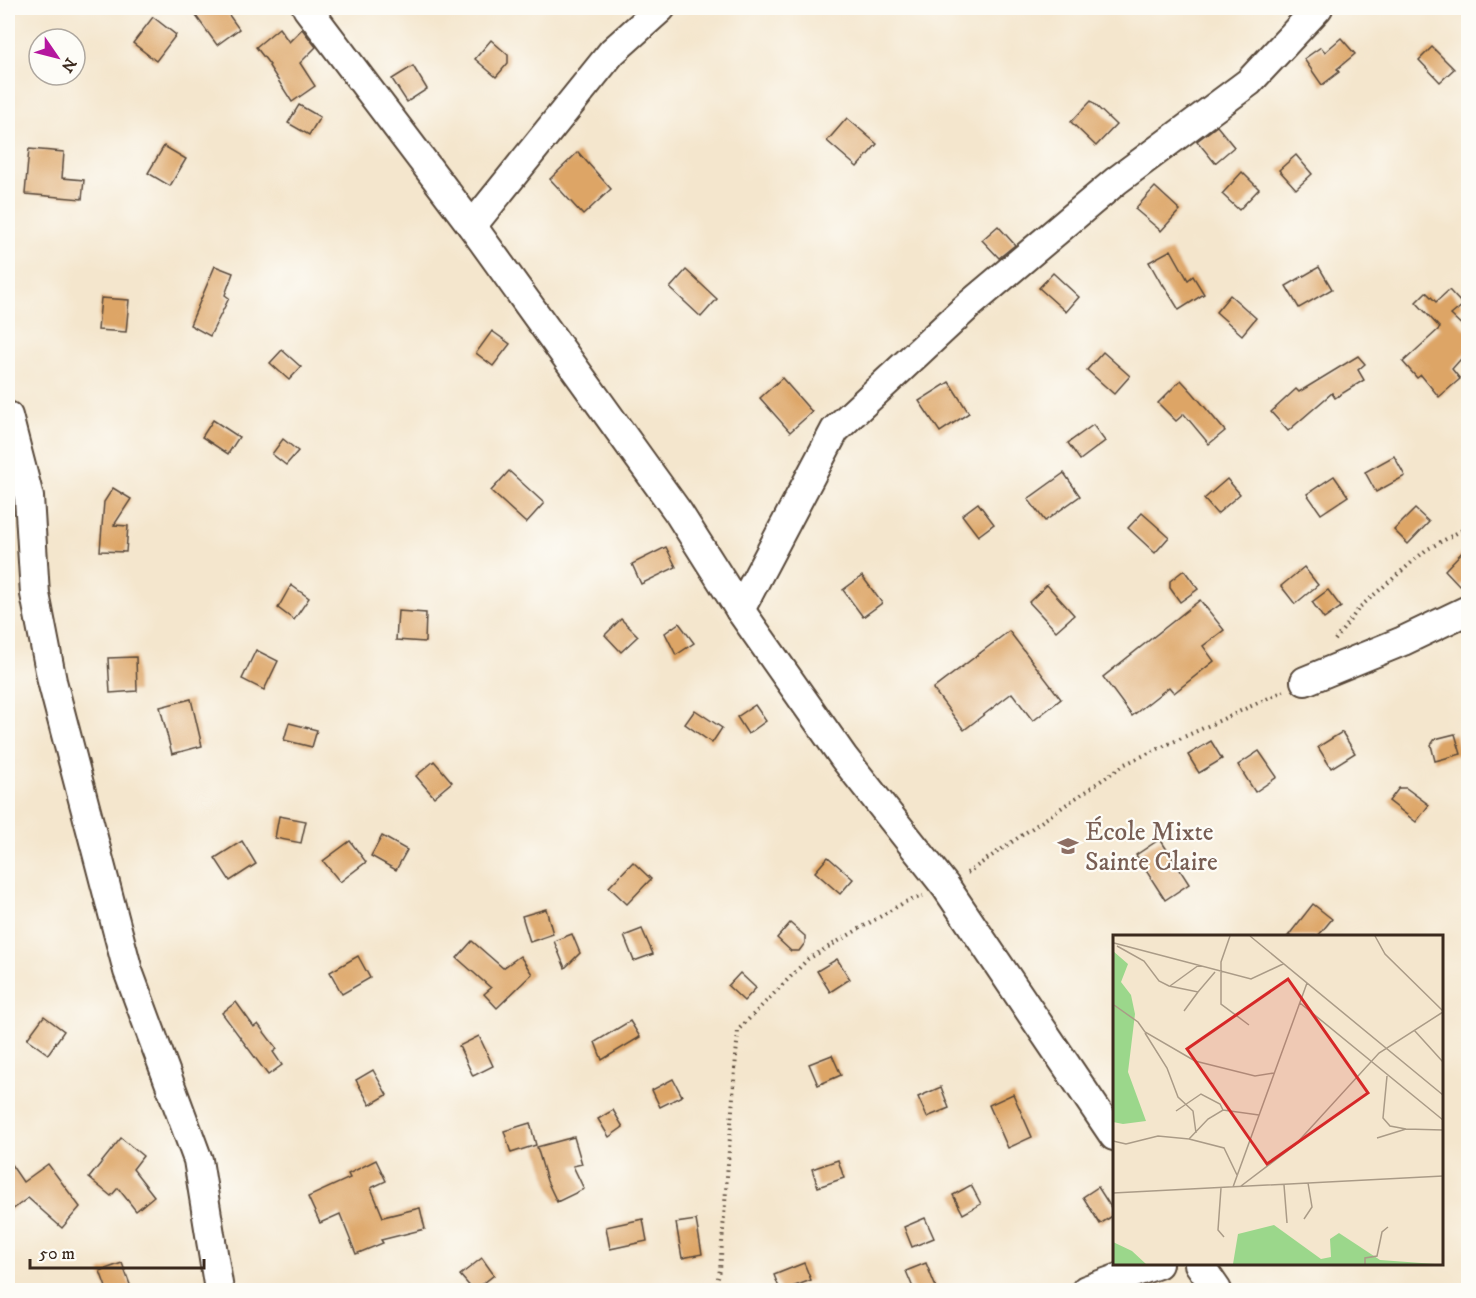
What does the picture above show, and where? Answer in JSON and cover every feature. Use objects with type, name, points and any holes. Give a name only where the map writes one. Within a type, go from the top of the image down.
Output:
[{"type":"street","points":[[307,8],[472,225],[678,512],[740,610],[844,758],[946,887],[1113,1135]]},
{"type":"street","points":[[472,225],[612,52],[661,8]]},
{"type":"street","points":[[740,610],[835,430],[969,305],[1107,189],[1249,82],[1318,8]]},
{"type":"street","points":[[8,416],[29,497],[35,594],[52,681],[128,971],[198,1160],[219,1290]]},
{"type":"street","points":[[1305,681],[1403,641],[1468,610]]},
{"type":"street","points":[[1086,1290],[1153,1265]]},
{"type":"street","points":[[1200,1265],[1217,1290]]},
{"type":"path","points":[[1333,644],[1360,607],[1426,550],[1464,529],[1468,524]]},
{"type":"path","points":[[715,1290],[720,1270],[738,1030],[808,958],[905,902],[946,887],[1125,764],[1305,681]]},
{"type":"building","points":[[208,8],[224,8],[239,29],[217,45],[196,16]]},
{"type":"building","points":[[153,17],[176,35],[156,61],[133,43]]},
{"type":"building","points":[[279,28],[289,42],[302,29],[316,47],[300,63],[315,86],[292,102],[270,65],[256,47]]},
{"type":"building","points":[[1341,38],[1355,54],[1337,69],[1339,72],[1322,85],[1304,59],[1321,47],[1325,52]]},
{"type":"building","points":[[491,40],[508,55],[508,63],[496,77],[475,59]]},
{"type":"building","points":[[1432,47],[1454,69],[1440,82],[1419,60]]},
{"type":"building","points":[[413,66],[427,89],[407,102],[392,79]]},
{"type":"building","points":[[1091,101],[1116,125],[1096,146],[1071,122]]},
{"type":"building","points":[[299,105],[320,117],[309,135],[288,123]]},
{"type":"building","points":[[847,118],[877,144],[857,167],[827,141]]},
{"type":"building","points":[[1217,126],[1234,147],[1215,163],[1197,141]]},
{"type":"building","points":[[164,146],[186,159],[170,186],[148,173]]},
{"type":"building","points":[[29,149],[64,152],[62,178],[84,180],[82,199],[25,194]]},
{"type":"building","points":[[578,152],[611,189],[583,215],[550,179]]},
{"type":"building","points":[[1296,155],[1312,174],[1296,189],[1279,170]]},
{"type":"building","points":[[1242,172],[1259,189],[1239,210],[1222,194]]},
{"type":"building","points":[[1155,187],[1180,210],[1161,231],[1135,209]]},
{"type":"building","points":[[998,226],[1015,245],[999,258],[982,240]]},
{"type":"building","points":[[1171,250],[1188,280],[1193,276],[1204,294],[1179,310],[1149,262]]},
{"type":"building","points":[[215,266],[233,273],[225,295],[229,298],[210,336],[190,325]]},
{"type":"building","points":[[1319,267],[1332,289],[1299,308],[1286,286]]},
{"type":"building","points":[[686,270],[717,299],[701,317],[670,288]]},
{"type":"building","points":[[1053,273],[1079,297],[1066,312],[1039,288]]},
{"type":"building","points":[[1449,290],[1463,305],[1451,315],[1468,331],[1468,351],[1452,369],[1460,379],[1439,397],[1421,375],[1417,378],[1403,362],[1440,328],[1416,302],[1426,292],[1436,302]]},
{"type":"building","points":[[1230,295],[1256,318],[1242,335],[1216,312]]},
{"type":"building","points":[[101,298],[129,300],[126,332],[98,330]]},
{"type":"building","points":[[492,331],[510,344],[493,366],[476,353]]},
{"type":"building","points":[[282,350],[301,367],[289,380],[270,363]]},
{"type":"building","points":[[1103,352],[1130,376],[1114,394],[1087,370]]},
{"type":"building","points":[[1358,356],[1365,364],[1358,370],[1364,380],[1335,398],[1332,393],[1288,431],[1271,412],[1296,389],[1299,392]]},
{"type":"building","points":[[782,378],[812,412],[790,432],[760,398]]},
{"type":"building","points":[[1181,380],[1225,431],[1209,444],[1184,414],[1176,421],[1158,403]]},
{"type":"building","points":[[949,382],[969,413],[940,432],[919,401]]},
{"type":"building","points":[[213,420],[239,437],[228,454],[202,437]]},
{"type":"building","points":[[1093,425],[1105,441],[1080,460],[1068,443]]},
{"type":"building","points":[[283,439],[298,451],[286,465],[272,454]]},
{"type":"building","points":[[1394,456],[1405,476],[1376,492],[1365,472]]},
{"type":"building","points":[[509,471],[544,503],[526,523],[491,491]]},
{"type":"building","points":[[1064,473],[1080,496],[1045,521],[1028,499]]},
{"type":"building","points":[[1334,476],[1348,496],[1321,514],[1307,494]]},
{"type":"building","points":[[1227,479],[1240,494],[1217,514],[1204,499]]},
{"type":"building","points":[[113,488],[131,499],[114,525],[128,526],[126,552],[100,551],[104,502]]},
{"type":"building","points":[[978,503],[994,524],[978,536],[962,515]]},
{"type":"building","points":[[1415,509],[1429,522],[1408,544],[1394,530]]},
{"type":"building","points":[[1142,513],[1169,537],[1155,553],[1128,528]]},
{"type":"building","points":[[1468,546],[1468,577],[1460,586],[1445,570]]},
{"type":"building","points":[[666,547],[676,567],[641,584],[632,564]]},
{"type":"building","points":[[1304,567],[1318,585],[1295,604],[1281,586]]},
{"type":"building","points":[[1184,570],[1198,589],[1180,602],[1170,588],[1170,581]]},
{"type":"building","points":[[862,576],[882,603],[863,617],[843,590]]},
{"type":"building","points":[[291,585],[309,598],[294,620],[278,608]]},
{"type":"building","points":[[1047,585],[1074,615],[1056,631],[1029,602]]},
{"type":"building","points":[[1328,590],[1341,607],[1324,619],[1312,602]]},
{"type":"building","points":[[1200,600],[1224,630],[1203,646],[1214,661],[1174,693],[1169,687],[1132,716],[1103,677]]},
{"type":"building","points":[[398,611],[426,613],[425,642],[396,640]]},
{"type":"building","points":[[621,619],[638,636],[621,652],[605,635]]},
{"type":"building","points":[[679,623],[694,643],[676,655],[665,633]]},
{"type":"building","points":[[1009,631],[1061,699],[1033,721],[1012,693],[964,730],[933,689]]},
{"type":"building","points":[[256,650],[278,661],[264,690],[242,679]]},
{"type":"building","points":[[136,657],[137,691],[110,693],[108,658]]},
{"type":"building","points":[[191,699],[202,746],[172,754],[160,707]]},
{"type":"building","points":[[755,705],[766,721],[748,734],[737,717]]},
{"type":"building","points":[[695,710],[722,728],[712,743],[685,724]]},
{"type":"building","points":[[289,723],[317,730],[312,747],[284,740]]},
{"type":"building","points":[[1342,732],[1355,753],[1331,768],[1318,747]]},
{"type":"building","points":[[1455,734],[1461,754],[1435,761],[1431,745],[1435,739]]},
{"type":"building","points":[[1211,741],[1222,759],[1199,773],[1188,755]]},
{"type":"building","points":[[1259,751],[1277,777],[1255,792],[1238,765]]},
{"type":"building","points":[[434,761],[452,782],[434,797],[416,776]]},
{"type":"building","points":[[1399,788],[1406,788],[1429,805],[1416,822],[1389,801]]},
{"type":"building","points":[[279,816],[306,821],[301,843],[275,838]]},
{"type":"building","points":[[382,836],[407,850],[396,870],[371,856]]},
{"type":"building","points":[[1160,839],[1189,884],[1165,900],[1136,855]]},
{"type":"building","points":[[242,841],[256,864],[230,881],[215,858]]},
{"type":"building","points":[[350,841],[366,862],[340,882],[323,861]]},
{"type":"building","points":[[828,857],[853,879],[840,894],[815,872]]},
{"type":"building","points":[[633,862],[651,879],[627,904],[609,887]]},
{"type":"building","points":[[1313,904],[1332,919],[1319,935],[1289,935]]},
{"type":"building","points":[[546,909],[553,934],[530,942],[522,916]]},
{"type":"building","points":[[790,923],[805,936],[805,943],[799,951],[791,951],[777,938]]},
{"type":"building","points":[[642,929],[653,954],[634,961],[624,936]]},
{"type":"building","points":[[572,934],[580,953],[565,968],[554,941]]},
{"type":"building","points":[[472,941],[503,968],[520,956],[532,974],[497,1008],[484,994],[491,988],[457,958]]},
{"type":"building","points":[[358,956],[370,978],[342,994],[330,972]]},
{"type":"building","points":[[837,959],[850,979],[830,992],[817,971]]},
{"type":"building","points":[[740,973],[756,988],[744,1001],[728,986]]},
{"type":"building","points":[[236,1002],[254,1027],[258,1024],[277,1049],[273,1052],[282,1065],[268,1075],[222,1013]]},
{"type":"building","points":[[44,1016],[64,1031],[48,1054],[27,1039]]},
{"type":"building","points":[[630,1021],[640,1037],[602,1060],[595,1042]]},
{"type":"building","points":[[479,1036],[493,1066],[473,1076],[459,1046]]},
{"type":"building","points":[[832,1055],[841,1075],[818,1085],[809,1064]]},
{"type":"building","points":[[373,1070],[387,1095],[370,1105],[356,1080]]},
{"type":"building","points":[[673,1079],[682,1096],[660,1107],[652,1090]]},
{"type":"building","points":[[941,1087],[949,1108],[927,1117],[918,1097]]},
{"type":"building","points":[[1013,1094],[1032,1137],[1008,1148],[989,1105]]},
{"type":"building","points":[[613,1110],[623,1127],[609,1137],[598,1119]]},
{"type":"building","points":[[530,1123],[536,1145],[511,1153],[504,1131]]},
{"type":"building","points":[[574,1137],[582,1164],[573,1166],[584,1189],[557,1202],[547,1181],[537,1147]]},
{"type":"building","points":[[121,1138],[143,1156],[133,1169],[154,1196],[136,1211],[118,1188],[111,1196],[89,1178]]},
{"type":"building","points":[[8,1160],[23,1182],[48,1164],[80,1207],[62,1228],[28,1198],[8,1213]]},
{"type":"building","points":[[376,1160],[386,1181],[371,1188],[383,1217],[420,1208],[425,1229],[381,1240],[383,1243],[356,1254],[340,1214],[320,1223],[308,1197],[350,1178],[348,1174]]},
{"type":"building","points":[[838,1160],[844,1178],[818,1187],[812,1169]]},
{"type":"building","points":[[971,1185],[981,1204],[963,1214],[953,1195]]},
{"type":"building","points":[[1098,1187],[1113,1210],[1113,1216],[1100,1224],[1083,1197]]},
{"type":"building","points":[[925,1218],[934,1238],[912,1247],[904,1227]]},
{"type":"building","points":[[643,1219],[647,1241],[610,1249],[606,1227]]},
{"type":"building","points":[[696,1220],[702,1254],[682,1258],[676,1223]]},
{"type":"building","points":[[482,1258],[494,1275],[473,1290],[460,1275]]},
{"type":"building","points":[[122,1263],[132,1290],[107,1290],[100,1271]]},
{"type":"building","points":[[804,1263],[811,1280],[780,1290],[774,1275]]},
{"type":"building","points":[[926,1263],[937,1290],[914,1290],[906,1271]]},
{"type":"place","name":"École Mixte Sainte Claire","points":[[1068,846]]}]
